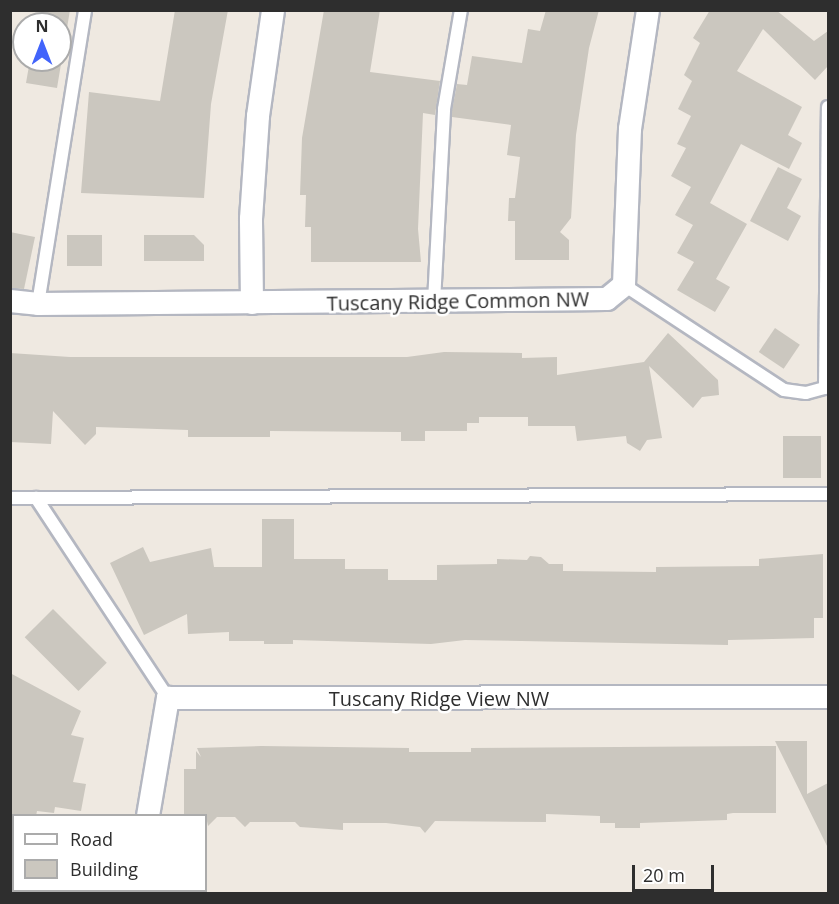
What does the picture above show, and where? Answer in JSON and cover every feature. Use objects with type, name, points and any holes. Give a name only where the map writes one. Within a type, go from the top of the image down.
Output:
[{"type":"street","points":[[252,303],[251,219],[258,116],[273,10]]},
{"type":"street","points":[[624,285],[630,129],[648,10]]},
{"type":"street","name":"Tuscany Ridge Common NW","points":[[10,301],[38,304],[607,299],[624,285]]},
{"type":"street","name":"Tuscany Ridge View NW","points":[[168,698],[828,697]]},
{"type":"street","points":[[148,814],[168,698]]},
{"type":"lane","points":[[38,304],[85,10]]},
{"type":"lane","points":[[434,302],[444,109],[461,10]]},
{"type":"lane","points":[[624,285],[784,390],[806,393],[825,388],[828,107]]},
{"type":"lane","points":[[10,498],[828,494]]},
{"type":"lane","points":[[36,498],[168,698]]},
{"type":"building","points":[[44,10],[70,10],[70,12],[43,12]]},
{"type":"building","points":[[175,10],[228,10],[211,104],[204,198],[81,193],[89,92],[160,101]]},
{"type":"building","points":[[324,10],[380,10],[370,72],[440,81],[435,115],[423,113],[418,229],[421,262],[311,262],[311,227],[305,227],[306,195],[300,195],[302,138]]},
{"type":"building","points":[[546,10],[599,10],[589,48],[576,135],[571,218],[560,232],[569,240],[569,260],[515,260],[515,221],[508,221],[509,198],[515,198],[520,157],[507,155],[511,125],[452,117],[452,110],[457,84],[467,85],[472,56],[522,63],[528,29],[540,31]]},
{"type":"building","points":[[710,10],[776,10],[814,41],[828,31],[828,66],[815,80],[763,29],[737,71],[802,107],[788,135],[802,143],[789,169],[741,144],[710,203],[747,224],[716,279],[730,287],[715,312],[677,290],[694,262],[677,253],[693,225],[675,215],[691,187],[671,176],[686,148],[677,144],[691,116],[678,109],[692,81],[684,75],[700,43],[693,38]]},
{"type":"building","points":[[28,72],[60,72],[57,88],[26,83]]},
{"type":"building","points":[[778,167],[802,179],[787,208],[801,216],[788,241],[750,221]]},
{"type":"building","points":[[10,232],[35,237],[24,289],[10,288]]},
{"type":"building","points":[[67,235],[102,235],[102,266],[67,266]]},
{"type":"building","points":[[144,235],[194,235],[204,245],[204,261],[144,261]]},
{"type":"building","points":[[775,328],[800,345],[784,369],[759,352]]},
{"type":"building","points":[[668,333],[718,380],[719,395],[702,397],[693,408],[649,366],[662,438],[647,440],[640,451],[627,443],[626,436],[577,441],[575,426],[528,426],[528,417],[479,417],[479,423],[467,423],[467,431],[425,431],[425,441],[401,441],[401,432],[270,431],[270,437],[188,437],[188,430],[96,427],[96,434],[85,445],[53,411],[51,444],[10,442],[10,353],[70,357],[407,357],[444,352],[522,353],[522,358],[557,357],[557,375],[644,362]]},
{"type":"building","points":[[783,436],[821,436],[821,478],[783,478]]},
{"type":"building","points":[[262,519],[294,519],[294,559],[345,559],[345,569],[388,569],[388,580],[437,580],[437,565],[497,564],[497,559],[527,560],[530,556],[541,557],[549,564],[563,564],[563,571],[656,572],[656,567],[759,566],[759,559],[823,554],[823,618],[814,618],[814,638],[728,640],[728,645],[465,640],[431,644],[293,640],[293,644],[264,644],[264,641],[229,641],[229,632],[188,634],[187,614],[144,635],[110,563],[143,547],[150,562],[211,548],[214,567],[262,567]]},
{"type":"building","points":[[53,609],[107,663],[78,691],[25,637]]},
{"type":"building","points":[[10,673],[81,711],[71,735],[84,738],[73,782],[86,784],[81,811],[55,807],[54,813],[37,811],[36,814],[12,814],[10,816]]},
{"type":"building","points":[[775,741],[807,741],[807,794],[828,783],[828,848]]},
{"type":"building","points":[[261,746],[409,748],[409,752],[471,752],[471,748],[776,746],[776,813],[733,813],[727,814],[727,820],[640,823],[640,828],[615,828],[615,823],[600,823],[600,816],[546,814],[546,822],[435,821],[425,833],[420,827],[386,823],[343,823],[343,830],[300,827],[295,822],[250,822],[245,827],[235,817],[217,817],[208,826],[207,814],[184,814],[184,769],[196,769],[196,751],[201,757],[197,748]]}]
